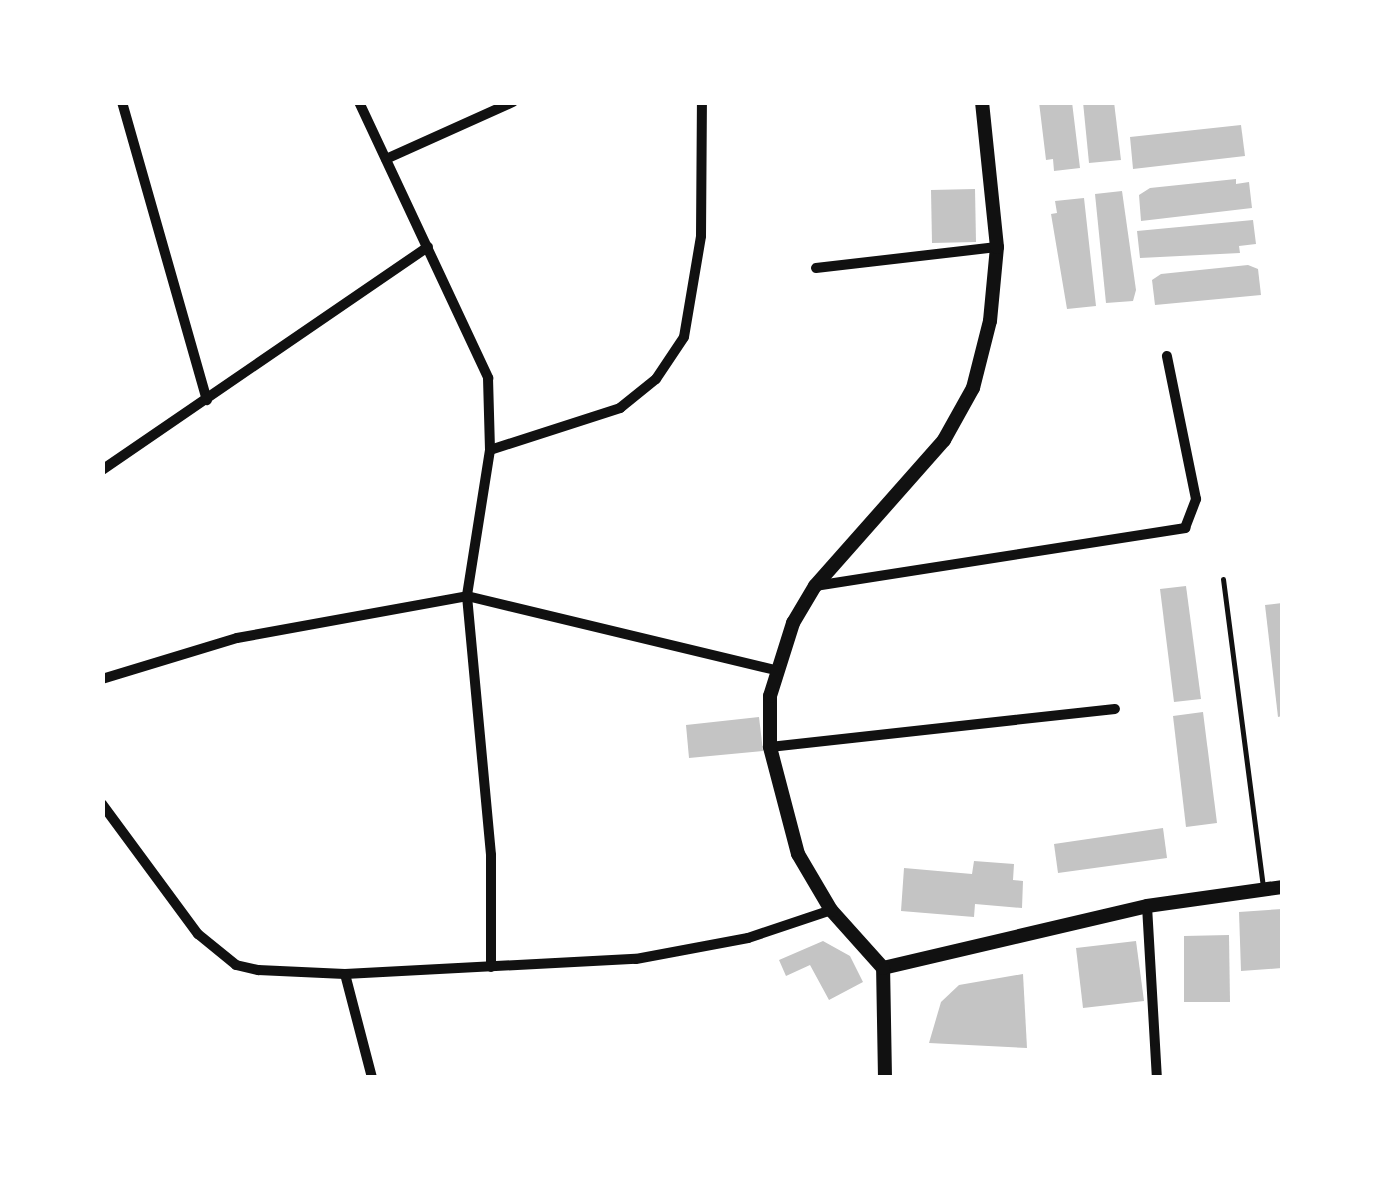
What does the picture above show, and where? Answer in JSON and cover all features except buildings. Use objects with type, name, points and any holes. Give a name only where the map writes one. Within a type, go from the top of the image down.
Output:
[{"type":"street","points":[[122,102],[207,400]]},
{"type":"street","points":[[359,102],[485,366],[490,450],[467,596],[492,855],[492,967]]},
{"type":"street","points":[[386,158],[514,102]]},
{"type":"street","points":[[490,450],[620,408],[656,380],[684,337],[701,236],[702,102]]},
{"type":"street","points":[[885,1078],[883,968],[831,910],[798,854],[770,747],[775,670],[816,586],[944,440],[973,388],[990,320],[997,246],[982,102]]},
{"type":"street","points":[[816,268],[997,246]]},
{"type":"street","points":[[102,470],[428,247]]},
{"type":"street","points":[[816,586],[1185,528],[1196,500],[1168,356]]},
{"type":"street","points":[[102,679],[237,638],[467,596],[775,670]]},
{"type":"street","points":[[770,747],[1116,709]]},
{"type":"street","points":[[102,804],[198,934],[236,965],[345,974],[681,954],[831,910]]},
{"type":"street","points":[[883,968],[1147,906],[1282,887]]},
{"type":"street","points":[[1147,906],[1157,1078]]},
{"type":"street","points":[[345,974],[372,1078]]},
{"type":"lane","points":[[1223,579],[1262,888]]}]
